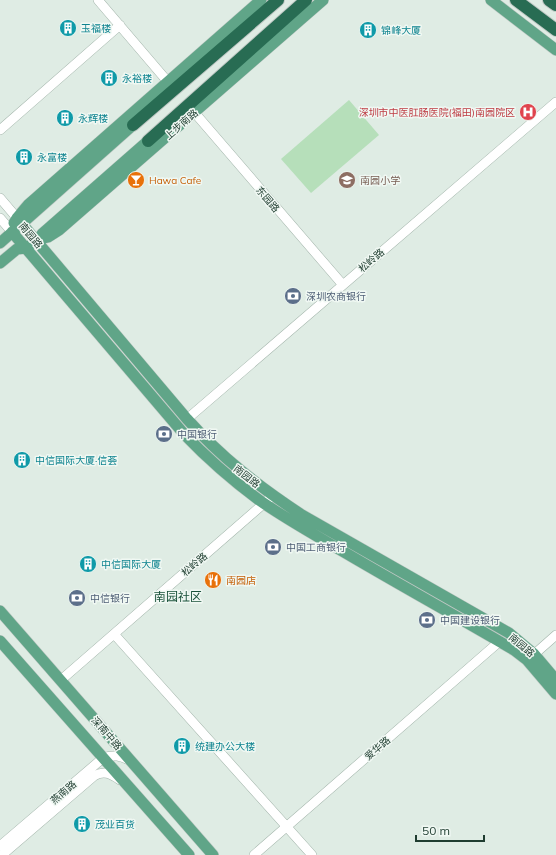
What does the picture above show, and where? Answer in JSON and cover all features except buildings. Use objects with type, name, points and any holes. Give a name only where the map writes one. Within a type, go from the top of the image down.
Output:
[{"type":"highway","points":[[133,125],[278,0]]},
{"type":"highway","points":[[148,141],[306,0]]},
{"type":"highway","points":[[516,0],[556,30]]},
{"type":"highway","points":[[549,0],[556,5]]},
{"type":"main road","points":[[0,243],[12,232],[28,205],[261,0]]},
{"type":"main road","name":"上步南路","points":[[36,240],[48,237],[59,230],[323,0]]},
{"type":"main road","points":[[491,0],[556,50]]},
{"type":"main road","points":[[19,221],[133,125]]},
{"type":"main road","name":"上步南路","points":[[0,263],[16,249],[26,248],[36,240],[148,141]]},
{"type":"main road","name":"南园路","points":[[19,221],[187,419],[209,444],[230,462],[273,496],[302,515],[508,633],[556,680]]},
{"type":"main road","name":"南园路","points":[[12,232],[184,434],[212,461],[264,503],[381,574],[514,650],[531,657],[556,694]]},
{"type":"main road","name":"深南中路","points":[[0,611],[214,855]]},
{"type":"main road","name":"深南中路","points":[[0,640],[189,855]]},
{"type":"street","points":[[98,0],[168,82]]},
{"type":"street","points":[[0,130],[120,25]]},
{"type":"street","name":"松岭路","points":[[187,419],[556,102]]},
{"type":"street","name":"东园路","points":[[194,112],[343,285]]},
{"type":"street","name":"南园路","points":[[0,198],[19,221]]},
{"type":"street","name":"南园路","points":[[0,218],[12,232]]},
{"type":"street","name":"松岭路","points":[[61,680],[273,496]]},
{"type":"street","points":[[114,634],[312,855]]},
{"type":"street","points":[[531,657],[556,635]]},
{"type":"street","name":"爱华路","points":[[254,855],[500,641]]},
{"type":"street","points":[[103,758],[116,756],[132,762]]},
{"type":"street","name":"燕南路","points":[[0,846],[103,758]]},
{"type":"street","name":"燕南路","points":[[2,855],[99,773],[112,775],[127,785]]},
{"type":"green space","points":[[349,100],[379,135],[311,193],[281,159]]},
{"type":"place","name":"玉福楼","points":[[68,28]]},
{"type":"place","name":"锦峰大厦","points":[[368,30]]},
{"type":"place","name":"永裕楼","points":[[109,78]]},
{"type":"place","name":"深圳市中医肛肠医院(福田)南园院区","points":[[528,112]]},
{"type":"place","name":"永辉楼","points":[[65,118]]},
{"type":"place","name":"永富楼","points":[[24,157]]},
{"type":"place","name":"Hawa Cafe","points":[[136,180]]},
{"type":"place","name":"南园小学","points":[[347,180]]},
{"type":"place","name":"深圳农商银行","points":[[293,296]]},
{"type":"place","name":"中国银行","points":[[164,434]]},
{"type":"place","name":"中信国际大厦·信荟","points":[[22,460]]},
{"type":"place","name":"中国工商银行","points":[[273,547]]},
{"type":"place","name":"中信国际大厦","points":[[88,564]]},
{"type":"place","name":"南园店","points":[[213,580]]},
{"type":"place","name":"中信银行","points":[[77,598]]},
{"type":"place","name":"中国建设银行","points":[[427,620]]},
{"type":"place","name":"统建办公大楼","points":[[182,746]]},
{"type":"place","name":"茂业百货","points":[[82,824]]},
{"type":"district","name":"南园社区","points":[[178,597]]}]
